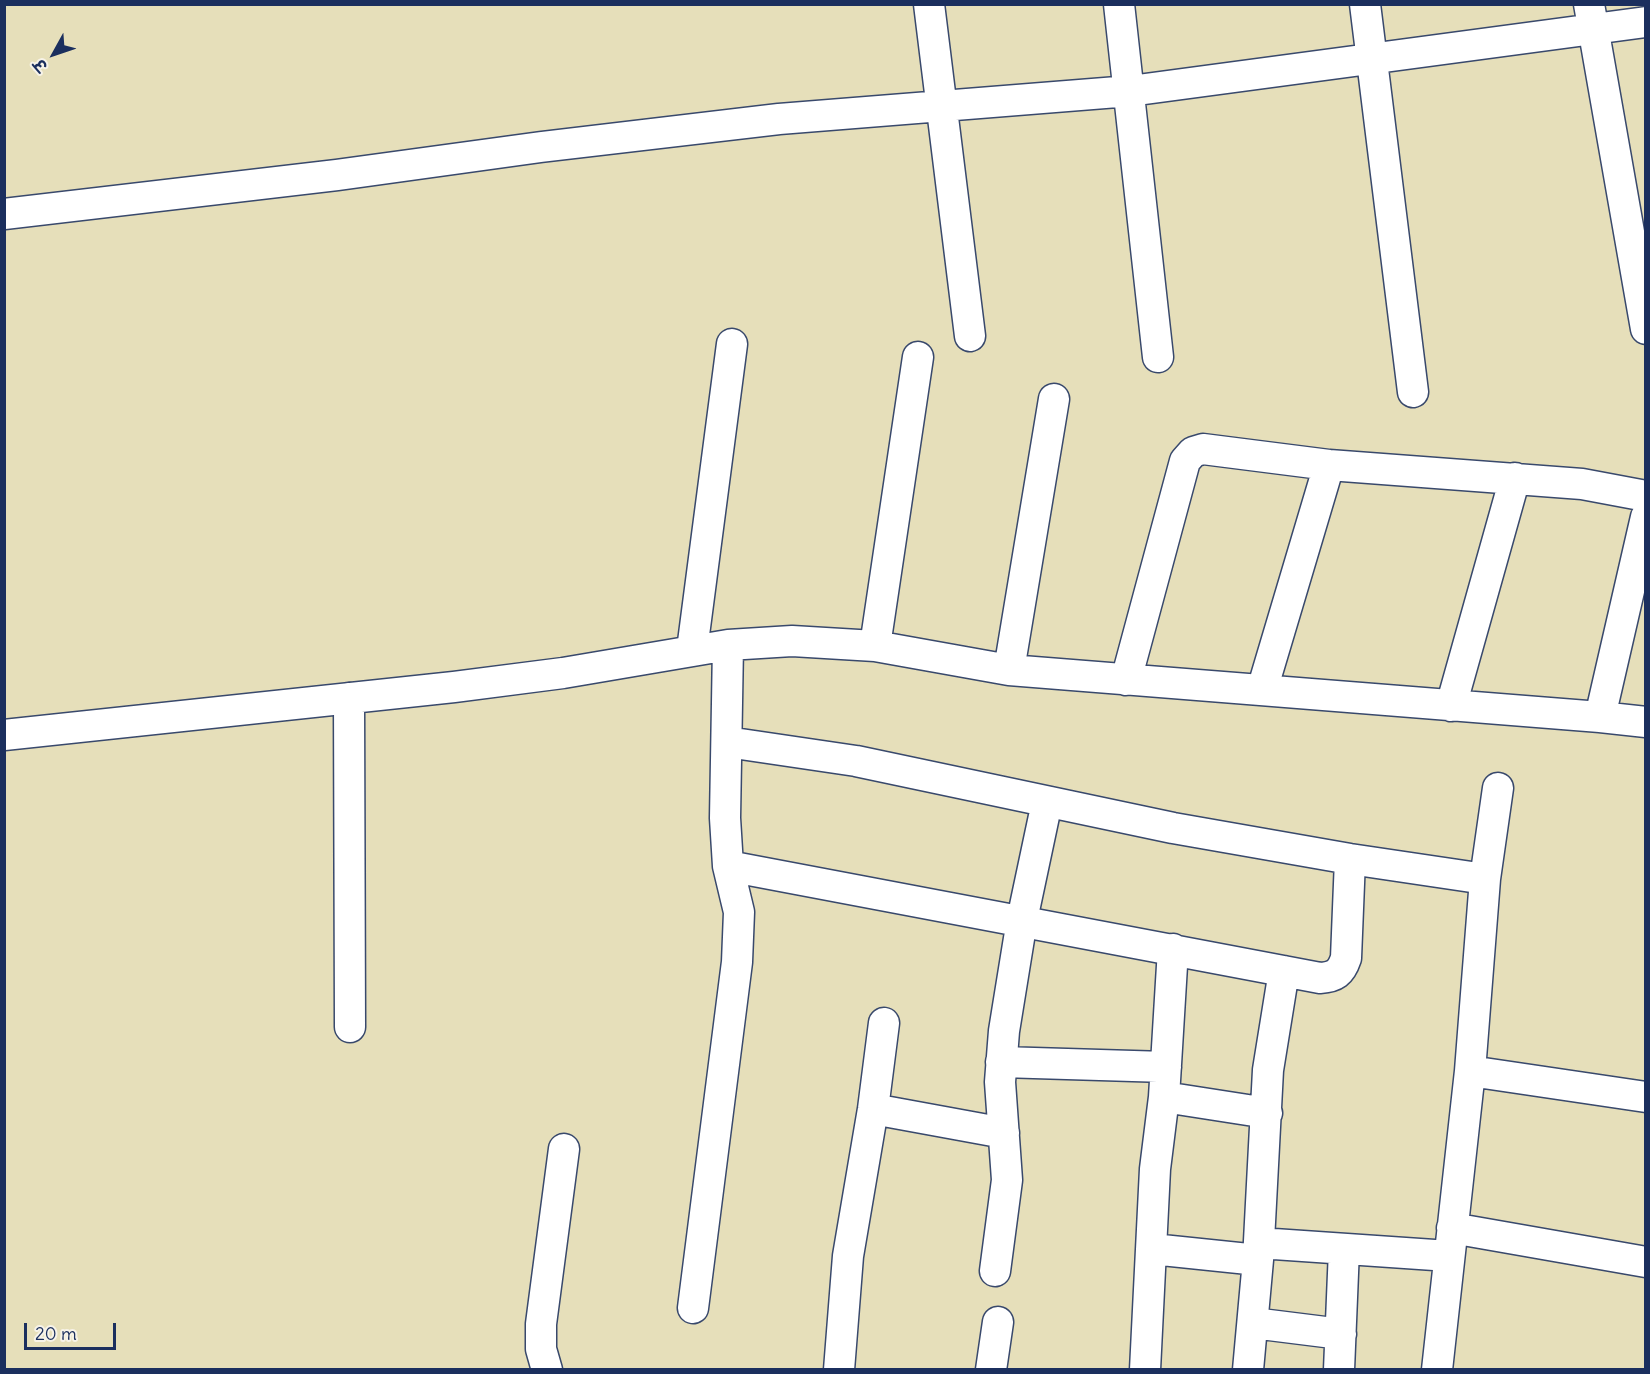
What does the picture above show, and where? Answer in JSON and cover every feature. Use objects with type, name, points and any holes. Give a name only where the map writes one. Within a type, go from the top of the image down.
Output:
[{"type":"street","points":[[929,4],[970,336]]},
{"type":"street","points":[[1119,4],[1158,357]]},
{"type":"street","points":[[1365,4],[1413,392]]},
{"type":"street","points":[[4,214],[337,175],[541,147],[779,119],[1130,91],[1372,59],[1590,16],[1646,22]]},
{"type":"street","points":[[1590,16],[1646,329]]},
{"type":"street","points":[[692,650],[732,344]]},
{"type":"street","points":[[875,646],[918,357]]},
{"type":"street","points":[[1009,670],[1054,399]]},
{"type":"street","points":[[1126,680],[1185,461],[1192,452],[1203,449],[1329,465],[1582,484],[1646,496]]},
{"type":"street","points":[[1262,690],[1329,465]]},
{"type":"street","points":[[1451,706],[1515,478]]},
{"type":"street","points":[[1600,717],[1646,517]]},
{"type":"street","points":[[4,735],[454,687],[563,673],[728,645],[792,641],[875,646],[1009,670],[1646,722]]},
{"type":"street","points":[[693,1308],[737,962],[739,912],[728,866],[725,818],[728,645]]},
{"type":"street","points":[[350,698],[350,1027]]},
{"type":"street","points":[[727,742],[856,761],[1173,828],[1350,859],[1485,879]]},
{"type":"street","points":[[1437,1370],[1470,1071],[1485,879],[1498,788]]},
{"type":"street","points":[[995,1271],[1007,1179],[1000,1082],[1004,1031],[1022,920],[1047,802]]},
{"type":"street","points":[[728,866],[1320,978],[1334,977],[1342,969],[1346,958],[1350,859]]},
{"type":"street","points":[[1145,1370],[1155,1169],[1164,1097],[1173,950]]},
{"type":"street","points":[[1248,1370],[1258,1252],[1268,1070],[1284,971]]},
{"type":"street","points":[[839,1370],[848,1256],[873,1109],[884,1023]]},
{"type":"street","points":[[1001,1062],[1166,1067]]},
{"type":"street","points":[[1470,1071],[1646,1097]]},
{"type":"street","points":[[1164,1097],[1267,1113]]},
{"type":"street","points":[[873,1109],[1004,1133]]},
{"type":"street","points":[[547,1370],[541,1349],[541,1324],[564,1149]]},
{"type":"street","points":[[1152,1249],[1258,1252],[1451,1242],[1646,1262]]},
{"type":"street","points":[[1339,1370],[1344,1249]]},
{"type":"street","points":[[992,1370],[998,1322]]},
{"type":"street","points":[[1253,1323],[1341,1334]]}]
